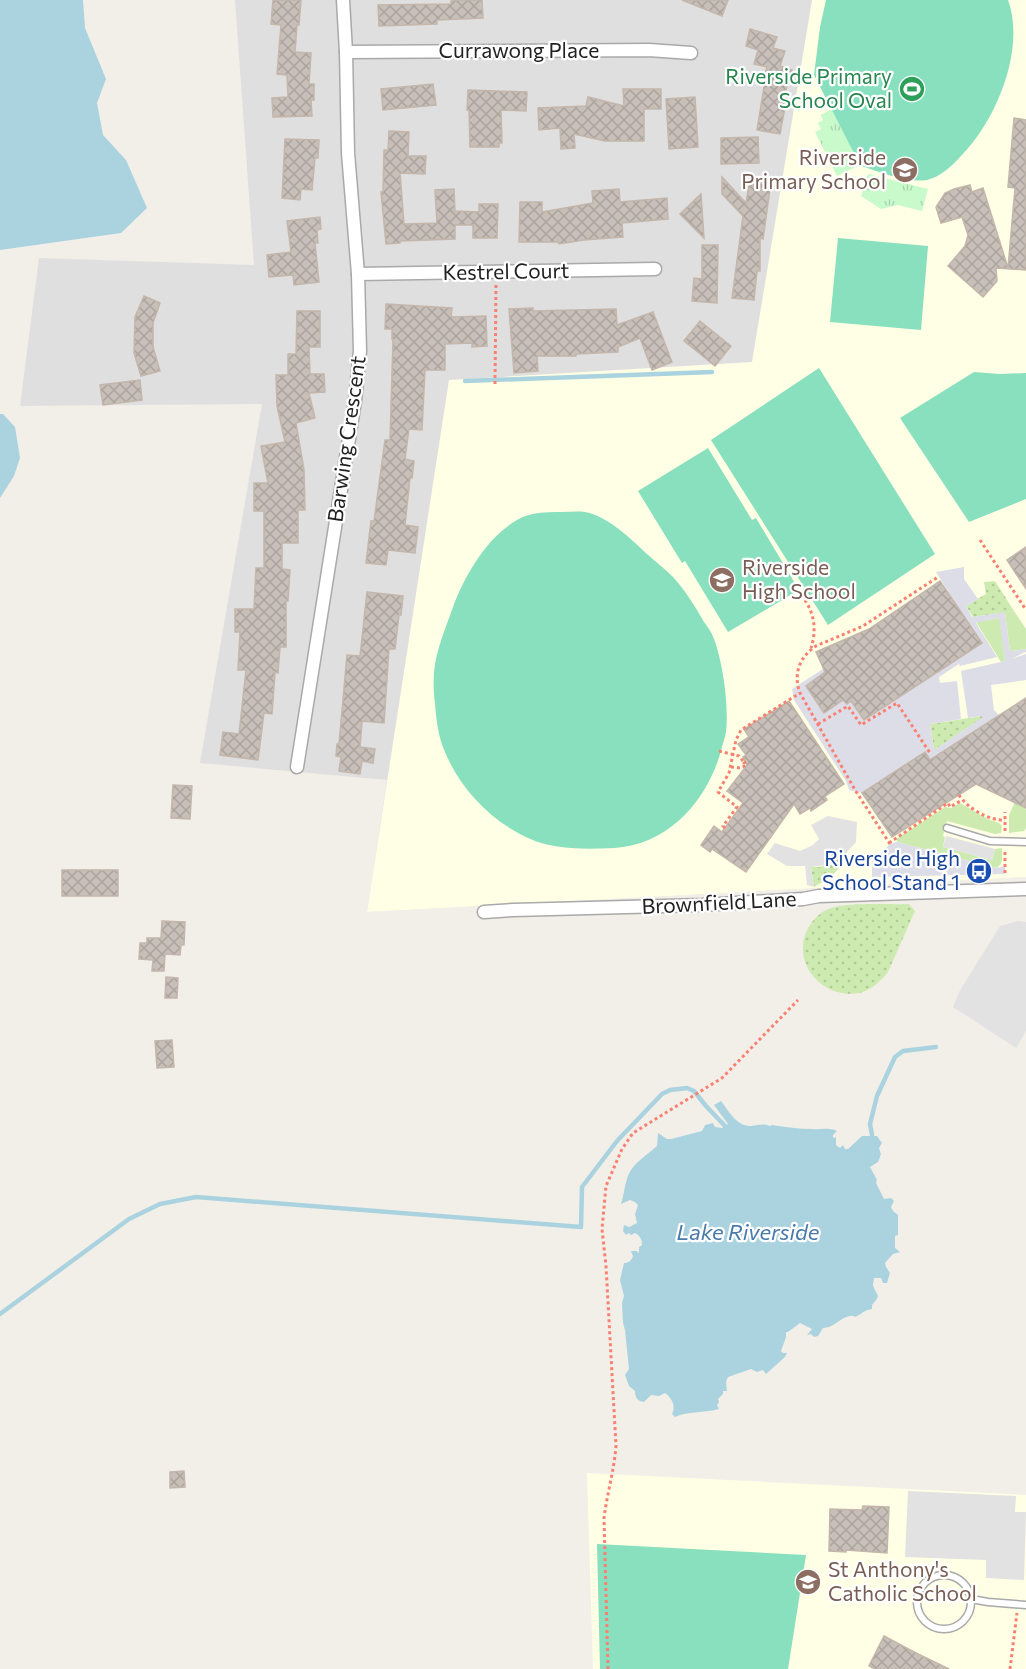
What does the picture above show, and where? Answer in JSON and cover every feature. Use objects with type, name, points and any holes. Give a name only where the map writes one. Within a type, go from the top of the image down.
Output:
[{"type":"street","name":"Barwing Crescent","points":[[297,767],[355,401],[360,351],[358,274],[348,153],[343,0]]},
{"type":"street","name":"Currawong Place","points":[[346,52],[649,50],[691,53]]},
{"type":"street","name":"Kestrel Court","points":[[358,274],[655,269]]},
{"type":"street","name":"Brownfield Lane","points":[[484,912],[702,905],[819,896],[1026,889]]},
{"type":"lane","points":[[947,828],[990,841],[1026,842]]},
{"type":"lane","points":[[941,1575],[958,1579],[968,1588],[971,1599],[968,1615],[963,1622],[948,1629],[940,1629],[925,1621],[918,1606],[921,1589],[933,1578],[941,1575]]},
{"type":"lane","points":[[971,1599],[1026,1605]]},
{"type":"path","points":[[495,384],[496,272]]},
{"type":"path","points":[[980,540],[1026,610]]},
{"type":"path","points":[[810,650],[863,626],[938,576]]},
{"type":"path","points":[[797,591],[812,613],[813,636],[810,650],[798,669],[797,683],[800,693],[855,790],[890,843],[948,803],[950,807],[962,800]]},
{"type":"path","points":[[725,828],[723,826],[737,807],[718,792],[729,773],[736,740],[745,727],[800,693]]},
{"type":"path","points":[[818,724],[848,706],[861,725],[897,703],[930,753]]},
{"type":"path","points":[[719,752],[734,754],[745,761],[746,765],[741,768],[731,767]]},
{"type":"path","points":[[959,795],[962,800],[985,815],[1005,820]]},
{"type":"path","points":[[1005,812],[1005,833]]},
{"type":"path","points":[[1005,848],[1005,874]]},
{"type":"path","points":[[608,1669],[604,1518],[616,1446],[602,1229],[606,1186],[622,1149],[633,1133],[722,1078],[798,1000]]},
{"type":"path","points":[[1010,1669],[1018,1605]]},
{"type":"shaded area","points":[[235,0],[1026,0],[1026,877],[367,912],[387,780],[200,763],[262,404],[20,406],[39,258],[254,265]]},
{"type":"shaded area","name":"Riverside High School","points":[[812,0],[1026,0],[1026,877],[367,912],[449,380],[752,362]]},
{"type":"shaded area","points":[[964,567],[964,579],[978,599],[966,606],[972,617],[1005,612],[1010,651],[1026,649],[1026,652],[1012,659],[1026,654],[1026,680],[991,685],[994,710],[999,715],[930,760],[925,752],[862,793],[849,790],[846,781],[794,700],[792,689],[823,669],[843,700],[847,704],[851,702],[864,720],[981,643],[936,572]],"holes":[[[999,618],[1005,661],[961,671],[968,718],[983,717],[934,750],[930,724],[961,719],[957,681],[940,683],[939,677],[959,664],[960,666],[997,657],[976,623]]]},
{"type":"shaded area","points":[[828,816],[857,822],[856,842],[847,852],[842,851],[833,855],[835,864],[811,867],[814,887],[807,885],[805,866],[787,866],[767,854],[775,843],[800,851],[813,845],[819,839],[811,825]]},
{"type":"shaded area","points":[[946,836],[995,849],[992,860],[943,847]]},
{"type":"shaded area","points":[[897,842],[996,868],[1005,866],[1005,874],[872,877],[872,862],[890,844]]},
{"type":"shaded area","points":[[1018,921],[1026,922],[1026,1031],[1016,1048],[953,1007],[959,992],[1000,926]]},
{"type":"shaded area","name":"St Anthony's Catholic School","points":[[587,1473],[1026,1495],[1026,1669],[593,1669]]},
{"type":"shaded area","points":[[908,1491],[1016,1496],[1015,1512],[1026,1512],[1024,1580],[986,1578],[986,1560],[905,1557]]},
{"type":"green space","name":"Riverside Primary School Oval","points":[[826,0],[1008,0],[1013,19],[1013,40],[1010,62],[996,104],[974,141],[954,164],[941,174],[932,179],[919,181],[884,174],[860,165],[814,75]]},
{"type":"green space","points":[[832,109],[860,165],[837,176],[815,132],[821,129],[818,123],[823,120],[821,115]]},
{"type":"green space","points":[[868,174],[928,189],[922,211],[898,205],[881,209],[861,196]]},
{"type":"green space","points":[[838,238],[928,246],[921,330],[830,322]]},
{"type":"green space","points":[[819,368],[935,554],[828,625],[711,440]]},
{"type":"green space","points":[[974,372],[1026,373],[1026,499],[969,522],[900,418]]},
{"type":"green space","points":[[708,448],[752,520],[756,518],[799,590],[728,632],[685,561],[682,563],[638,491]]},
{"type":"green space","points":[[544,512],[585,512],[611,523],[626,535],[670,574],[686,593],[714,639],[726,697],[727,722],[721,751],[706,787],[695,803],[683,817],[652,839],[614,848],[584,849],[544,844],[505,825],[479,803],[458,777],[443,747],[436,714],[434,670],[436,659],[453,607],[478,558],[496,536],[522,517]]},
{"type":"green space","points":[[995,581],[1014,611],[973,617],[966,606],[986,594],[984,582]]},
{"type":"green space","points":[[1014,611],[1026,629],[1026,649],[1010,651],[1005,612]]},
{"type":"green space","points":[[1000,618],[1005,661],[1001,662],[976,622]]},
{"type":"green space","points":[[984,717],[934,750],[930,724]]},
{"type":"green space","points":[[1015,802],[1026,808],[1026,828],[1024,831],[1009,833],[1009,815]]},
{"type":"green space","points":[[960,803],[999,823],[1002,826],[1001,833],[995,834],[947,821],[943,847],[992,860],[995,849],[1002,848],[1002,860],[999,867],[897,842],[896,839],[945,807],[951,808]]},
{"type":"green space","points":[[842,851],[847,852],[838,869],[814,887],[811,867],[835,864],[833,855]]},
{"type":"green space","points":[[909,904],[915,911],[888,972],[875,985],[863,992],[845,993],[821,984],[812,974],[803,951],[804,938],[816,917],[831,908],[849,905]]},
{"type":"green space","points":[[597,1544],[806,1555],[788,1669],[600,1669]]},
{"type":"water","points":[[0,0],[83,0],[85,28],[106,79],[97,103],[103,135],[126,160],[147,208],[121,233],[0,250]]},
{"type":"water","points":[[0,414],[3,414],[15,427],[20,458],[14,476],[0,498]]},
{"type":"water","name":"Lake Riverside","points":[[721,1101],[733,1117],[746,1126],[763,1124],[837,1131],[833,1138],[836,1137],[836,1145],[840,1148],[843,1145],[845,1149],[848,1149],[862,1136],[877,1136],[882,1143],[879,1148],[881,1154],[878,1162],[870,1167],[884,1199],[891,1198],[894,1201],[891,1207],[898,1215],[898,1235],[895,1236],[895,1248],[900,1252],[893,1254],[885,1263],[890,1273],[887,1283],[883,1283],[881,1278],[874,1278],[873,1285],[878,1297],[872,1309],[856,1317],[846,1317],[823,1328],[818,1336],[814,1337],[811,1334],[807,1335],[812,1329],[800,1323],[786,1332],[781,1351],[787,1353],[766,1374],[763,1370],[757,1372],[751,1369],[728,1377],[727,1391],[723,1391],[718,1399],[719,1409],[675,1417],[672,1414],[673,1402],[665,1393],[659,1396],[651,1395],[644,1402],[640,1401],[635,1391],[629,1386],[625,1375],[629,1369],[623,1323],[624,1296],[620,1280],[624,1263],[630,1261],[633,1256],[631,1251],[638,1253],[642,1245],[637,1234],[626,1235],[623,1231],[624,1225],[629,1227],[637,1223],[635,1214],[638,1205],[630,1200],[621,1204],[629,1174],[639,1161],[657,1146],[658,1133],[671,1139],[702,1131],[705,1125],[713,1123],[715,1127],[722,1128],[728,1124],[714,1105]]},
{"type":"building","points":[[273,0],[301,0],[295,52],[311,53],[309,84],[314,84],[314,100],[311,100],[312,116],[273,117],[272,98],[288,97],[287,75],[277,74],[281,25],[271,24]]},
{"type":"building","points":[[482,0],[483,18],[437,20],[437,24],[379,26],[378,5],[451,4],[451,1]]},
{"type":"building","points":[[682,0],[728,0],[722,16]]},
{"type":"building","points":[[750,29],[777,37],[773,48],[785,51],[780,66],[792,70],[784,96],[787,97],[780,134],[757,130],[767,67],[754,64],[758,50],[746,46]]},
{"type":"building","points":[[433,84],[436,105],[383,110],[381,89]]},
{"type":"building","points":[[623,89],[661,89],[661,109],[644,109],[644,141],[605,141],[574,134],[575,148],[561,149],[560,128],[539,130],[538,108],[586,106],[588,97],[624,106]]},
{"type":"building","points":[[468,90],[527,92],[526,111],[501,110],[502,143],[499,143],[499,147],[470,147]]},
{"type":"building","points":[[695,97],[698,147],[669,149],[666,99]]},
{"type":"building","points":[[1014,118],[1026,120],[1026,270],[996,268],[997,281],[983,297],[948,266],[965,246],[968,235],[962,217],[941,223],[936,207],[945,193],[954,189],[970,185],[972,192],[983,188],[1008,268],[1015,188],[1008,187]]},
{"type":"building","points":[[389,131],[409,132],[408,156],[426,156],[425,174],[400,173],[404,224],[437,223],[435,190],[454,189],[455,211],[479,212],[479,204],[498,204],[497,238],[473,238],[473,225],[455,225],[455,239],[400,241],[400,243],[386,244],[381,192],[383,192],[384,150],[388,150]]},
{"type":"building","points":[[758,137],[759,163],[721,164],[721,138]]},
{"type":"building","points":[[285,139],[319,140],[312,190],[301,189],[300,200],[282,198]]},
{"type":"building","points":[[722,177],[746,203],[750,179],[771,182],[763,239],[760,238],[760,271],[757,271],[754,300],[732,298],[743,216],[722,194]]},
{"type":"building","points":[[619,189],[620,202],[667,198],[668,219],[622,223],[623,237],[559,244],[558,242],[519,242],[520,202],[542,202],[542,212],[593,203],[592,191]]},
{"type":"building","points":[[701,194],[704,238],[680,214]]},
{"type":"building","points":[[320,217],[321,229],[317,230],[318,243],[315,243],[319,282],[294,285],[293,275],[269,277],[267,255],[291,252],[287,221]]},
{"type":"building","points":[[702,245],[718,245],[717,303],[692,301],[694,278],[702,279]]},
{"type":"building","points":[[144,296],[160,303],[153,323],[153,347],[160,371],[141,376],[134,353],[135,317]]},
{"type":"building","points":[[386,304],[452,308],[451,317],[486,316],[487,346],[472,347],[472,343],[445,344],[445,370],[425,370],[422,430],[409,429],[405,459],[414,461],[405,525],[418,527],[415,553],[388,550],[386,565],[366,563],[385,440],[390,440],[393,339],[392,329],[385,329]]},
{"type":"building","points":[[533,308],[533,311],[616,309],[617,325],[653,312],[672,362],[652,370],[640,338],[618,347],[618,352],[576,354],[576,356],[537,356],[538,371],[514,373],[509,309]]},
{"type":"building","points":[[297,311],[320,311],[320,347],[309,347],[310,374],[324,374],[325,392],[309,393],[315,418],[296,423],[304,470],[305,510],[298,510],[298,543],[282,543],[282,569],[290,570],[288,601],[286,601],[286,647],[280,647],[278,673],[275,672],[272,714],[264,713],[258,760],[220,755],[223,732],[239,734],[246,670],[238,670],[240,632],[235,632],[235,609],[254,609],[256,568],[264,568],[264,511],[254,511],[254,483],[268,483],[261,446],[285,442],[277,406],[276,375],[288,375],[288,354],[296,354]]},
{"type":"building","points":[[700,321],[731,346],[715,366],[684,341]]},
{"type":"building","points":[[140,380],[142,400],[103,405],[100,385]]},
{"type":"building","points":[[1026,547],[1026,589],[1007,560]]},
{"type":"building","points":[[940,581],[982,643],[864,720],[851,701],[847,704],[843,700],[824,713],[806,686],[825,672],[816,652],[869,629]]},
{"type":"building","points":[[367,592],[403,596],[395,649],[389,649],[384,723],[362,721],[360,747],[375,749],[373,763],[362,761],[360,774],[339,771],[341,757],[336,756],[347,655],[360,656]]},
{"type":"building","points":[[1026,698],[1026,808],[976,784],[892,837],[862,793],[925,752],[930,760]]},
{"type":"building","points":[[789,701],[844,784],[825,796],[827,800],[811,811],[810,808],[800,814],[794,804],[746,872],[712,849],[710,852],[701,845],[714,826],[722,832],[743,803],[727,791],[747,765],[743,757],[746,755],[738,744],[749,737],[744,729]]},
{"type":"building","points":[[173,785],[192,786],[190,819],[171,818]]},
{"type":"building","points":[[62,870],[118,870],[118,896],[62,896]]},
{"type":"building","points":[[162,921],[185,922],[184,945],[181,945],[180,955],[165,954],[164,971],[152,971],[153,960],[139,959],[140,943],[147,943],[147,938],[161,938]]},
{"type":"building","points":[[166,977],[178,978],[177,998],[165,998]]},
{"type":"building","points":[[172,1040],[174,1067],[157,1068],[155,1041]]},
{"type":"building","points":[[184,1471],[185,1487],[170,1488],[170,1472]]},
{"type":"building","points":[[863,1506],[889,1507],[887,1553],[829,1551],[830,1509],[862,1510]]},
{"type":"building","points":[[884,1636],[949,1669],[875,1669],[869,1666]]},
{"type":"waterway","points":[[465,381],[712,372]]},
{"type":"waterway","points":[[872,1135],[870,1124],[877,1096],[895,1057],[903,1051],[936,1047]]},
{"type":"waterway","points":[[0,1314],[129,1219],[160,1204],[196,1197],[581,1227],[582,1187],[617,1141],[662,1094],[670,1090],[687,1088],[694,1091],[725,1126]]},
{"type":"place","name":"Riverside Primary School Oval","points":[[912,89]]},
{"type":"place","name":"Riverside Primary School","points":[[905,170]]},
{"type":"place","name":"Riverside High School","points":[[722,580]]},
{"type":"place","name":"Riverside High School Stand 1","points":[[979,871]]},
{"type":"place","name":"St Anthony's Catholic School","points":[[808,1582]]}]
